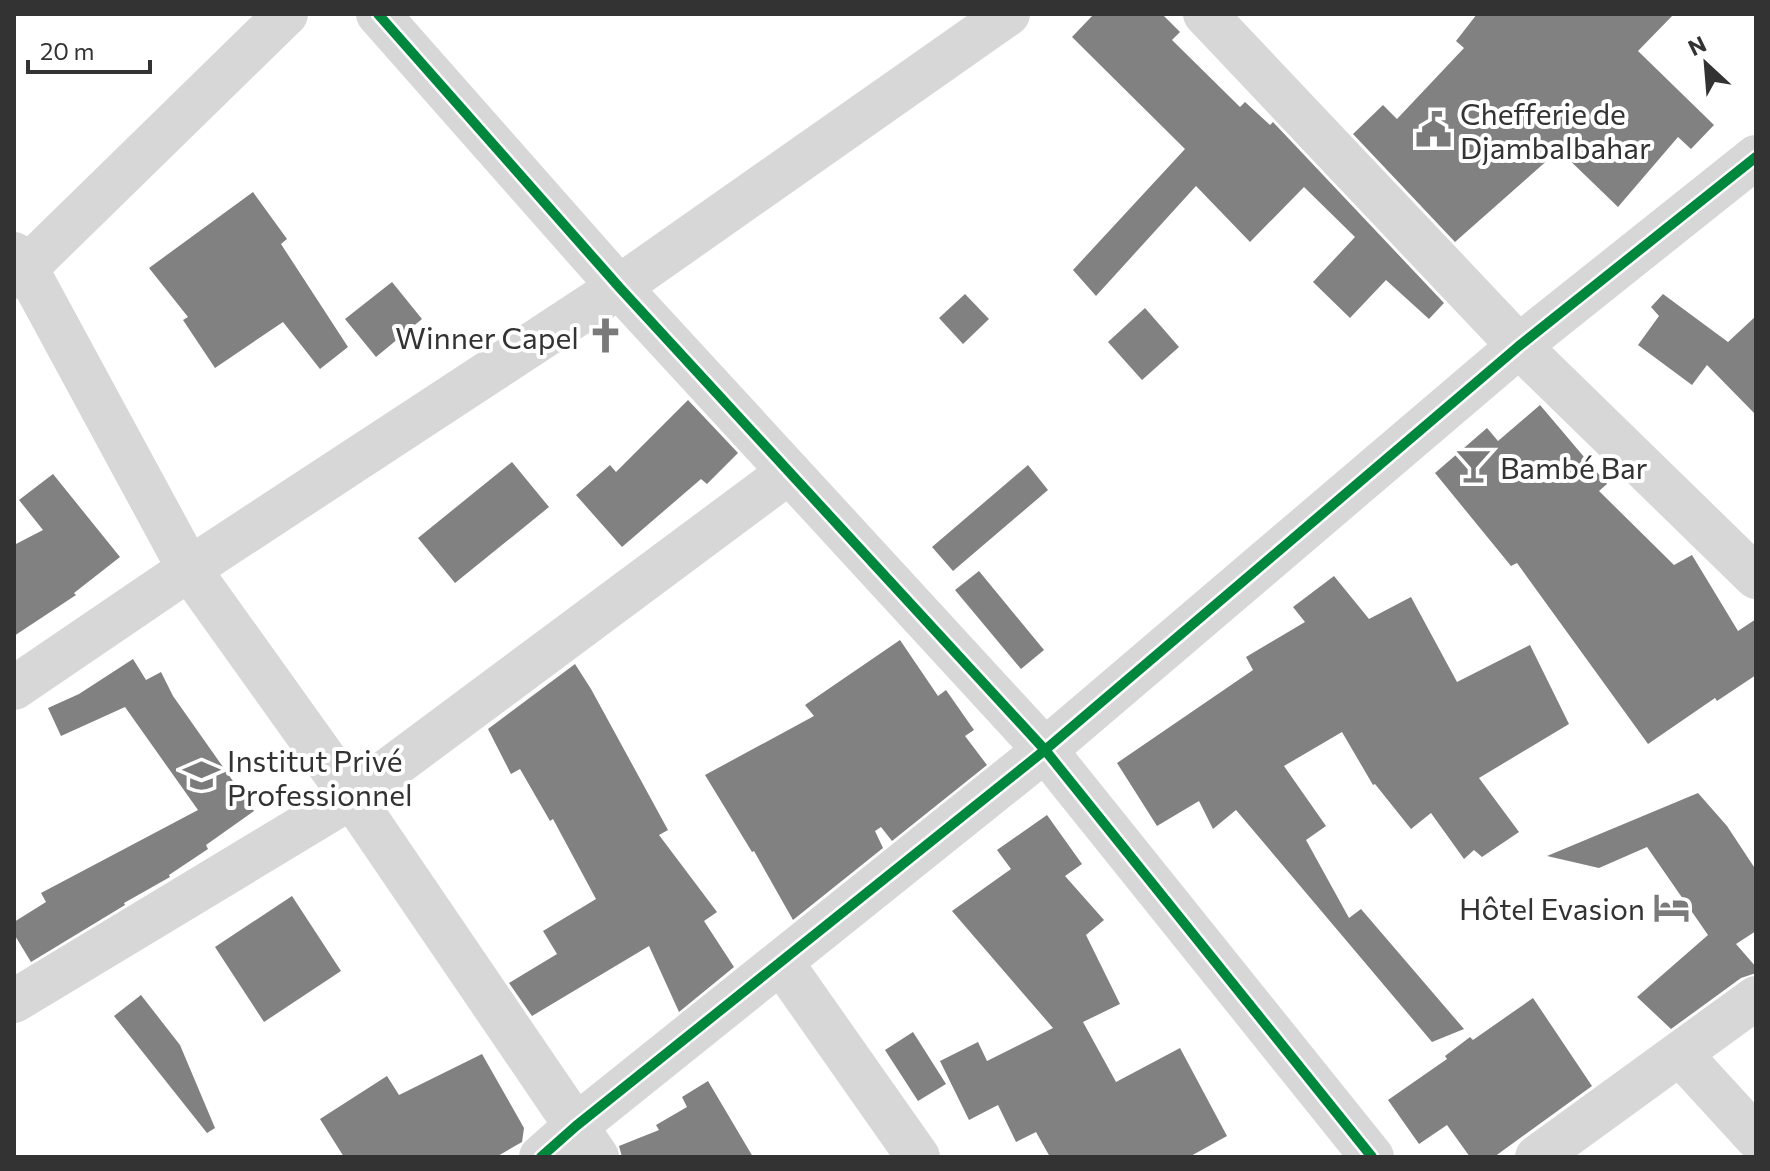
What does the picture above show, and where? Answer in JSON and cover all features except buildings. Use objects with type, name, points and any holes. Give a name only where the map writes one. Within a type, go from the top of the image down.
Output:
[{"type":"street","points":[[286,14],[18,266],[189,569],[352,797],[587,1141]]},
{"type":"street","points":[[378,14],[619,287],[1045,750],[1372,1157]]},
{"type":"street","points":[[14,688],[189,569],[619,287],[1008,14]]},
{"type":"street","points":[[1205,14],[1519,346],[1756,577]]},
{"type":"street","points":[[541,1157],[587,1141],[781,962],[1045,750],[1519,346],[1756,157]]},
{"type":"street","points":[[14,1001],[352,797],[789,472]]},
{"type":"street","points":[[781,962],[918,1157]]},
{"type":"street","points":[[1537,1157],[1756,998]]},
{"type":"street","points":[[1680,1054],[1756,1137]]},
{"type":"cycle path","points":[[378,14],[619,287],[1045,750],[1372,1157]]},
{"type":"cycle path","points":[[541,1157],[1045,750],[1519,346],[1756,157]]},
{"type":"place","name":"Chefferie de Djambalbahar","points":[[1434,129]]},
{"type":"place","name":"Winner Capel","points":[[605,336]]},
{"type":"place","name":"Bambé Bar","points":[[1474,466]]},
{"type":"place","name":"Institut Privé Professionnel","points":[[201,776]]},
{"type":"place","name":"Hôtel Evasion","points":[[1671,907]]}]
